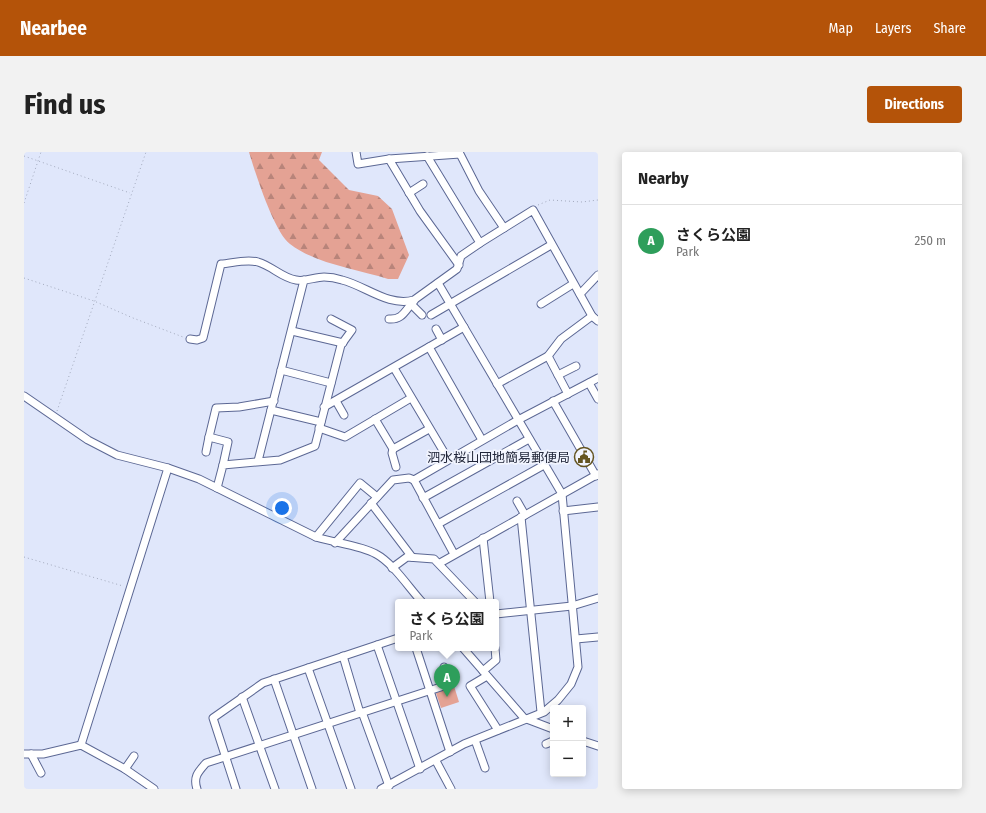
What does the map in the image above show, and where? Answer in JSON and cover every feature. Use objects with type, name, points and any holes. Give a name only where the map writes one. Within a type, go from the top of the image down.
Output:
[{"type":"street","points":[[356,152],[358,164],[425,155],[460,154],[478,191],[504,228]]},
{"type":"street","points":[[425,155],[480,243]]},
{"type":"street","points":[[389,159],[459,266]]},
{"type":"street","points":[[410,193],[423,184]]},
{"type":"street","points":[[389,319],[398,319],[403,316],[413,302],[459,266],[461,256],[533,210],[551,245],[595,319],[561,339],[548,356],[497,384]]},
{"type":"street","points":[[431,315],[551,245]]},
{"type":"street","points":[[190,339],[197,340],[202,338],[221,264],[250,260],[259,262],[286,278],[298,281],[325,277],[343,280],[388,299],[413,302]]},
{"type":"street","points":[[580,294],[598,276]]},
{"type":"street","points":[[258,461],[304,280]]},
{"type":"street","points":[[381,789],[475,740],[524,718],[542,712],[558,700],[571,684],[577,674],[578,667],[562,494],[438,283]]},
{"type":"street","points":[[541,304],[574,284]]},
{"type":"street","points":[[413,302],[422,315]]},
{"type":"street","points":[[223,465],[280,460],[315,446],[324,407],[343,343],[352,330],[331,319]]},
{"type":"street","points":[[324,407],[464,327]]},
{"type":"street","points":[[436,329],[442,340]]},
{"type":"street","points":[[292,331],[343,343]]},
{"type":"street","points":[[429,347],[482,440]]},
{"type":"street","points":[[548,356],[568,394]]},
{"type":"street","points":[[558,375],[576,366]]},
{"type":"street","points":[[394,368],[448,459]]},
{"type":"street","points":[[282,370],[331,383]]},
{"type":"street","points":[[414,480],[518,420],[598,378]]},
{"type":"street","points":[[589,383],[598,399]]},
{"type":"street","points":[[24,396],[88,440],[117,456],[168,468],[199,479],[316,537],[366,550],[378,555],[392,568],[419,599]]},
{"type":"street","points":[[271,410],[320,425],[345,437],[411,398]]},
{"type":"street","points":[[206,452],[216,408],[239,407],[274,401]]},
{"type":"street","points":[[336,401],[344,415]]},
{"type":"street","points":[[440,563],[597,475],[553,401]]},
{"type":"street","points":[[375,419],[393,449],[392,453],[396,467]]},
{"type":"street","points":[[393,449],[429,429]]},
{"type":"street","points":[[209,437],[228,442],[217,488]]},
{"type":"street","points":[[423,498],[529,439]]},
{"type":"street","points":[[438,524],[544,465]]},
{"type":"street","points":[[81,745],[168,468]]},
{"type":"street","points":[[335,543],[393,480],[410,478],[414,480],[454,554]]},
{"type":"street","points":[[316,537],[360,483],[378,497]]},
{"type":"street","points":[[517,501],[523,516],[530,610],[542,712]]},
{"type":"street","points":[[371,504],[412,557]]},
{"type":"street","points":[[563,511],[598,507]]},
{"type":"street","points":[[483,538],[490,599]]},
{"type":"street","points":[[392,568],[408,557],[434,559],[440,563],[472,599]]},
{"type":"street","points":[[499,614],[572,606],[598,598]]},
{"type":"street","points":[[576,640],[598,637]]},
{"type":"street","points":[[236,789],[213,718],[263,683],[395,639]]},
{"type":"street","points":[[377,645],[420,769]]},
{"type":"street","points":[[417,651],[450,752]]},
{"type":"street","points":[[465,651],[524,718],[550,728]]},
{"type":"street","points":[[495,651],[496,660],[485,673],[470,686],[498,730]]},
{"type":"street","points":[[343,656],[361,712],[389,786]]},
{"type":"street","points":[[308,668],[351,789]]},
{"type":"street","points":[[197,789],[194,780],[196,774],[206,763],[448,683],[444,668]]},
{"type":"street","points":[[274,679],[312,789]]},
{"type":"street","points":[[242,697],[275,789]]},
{"type":"street","points":[[475,740],[485,768]]},
{"type":"street","points":[[546,744],[550,742]]},
{"type":"street","points":[[586,742],[598,746]]},
{"type":"street","points":[[27,754],[43,754],[81,745],[125,769],[154,789]]},
{"type":"street","points":[[27,754],[40,773]]},
{"type":"street","points":[[125,769],[134,756]]},
{"type":"street","points":[[436,761],[451,789]]},
{"type":"path","points":[[24,203],[41,152]]},
{"type":"path","points":[[55,417],[146,152]]},
{"type":"path","points":[[24,156],[131,194]]},
{"type":"path","points":[[533,210],[540,204],[550,200],[582,202],[598,200]]},
{"type":"path","points":[[24,278],[94,300],[133,318],[190,339]]},
{"type":"path","points":[[24,557],[131,589]]},
{"type":"green space","points":[[249,152],[322,152],[319,160],[349,190],[378,196],[392,209],[409,255],[398,279],[388,279],[324,261],[300,251],[290,244],[284,237],[272,215],[260,187]]},
{"type":"green space","points":[[454,686],[459,702],[441,708],[436,693]]},
{"type":"place","name":"泗水桜山団地簡易郵便局","points":[[584,457]]},
{"type":"place","name":"さくら公園","points":[[447,697]]}]
